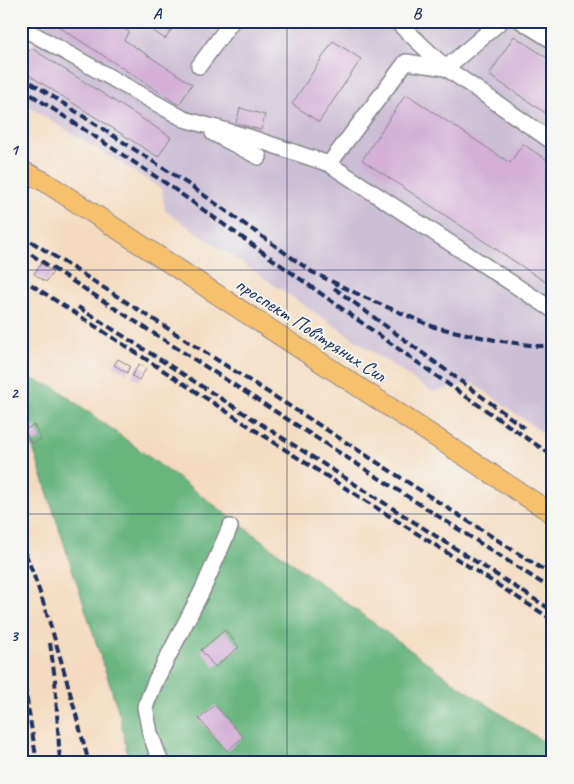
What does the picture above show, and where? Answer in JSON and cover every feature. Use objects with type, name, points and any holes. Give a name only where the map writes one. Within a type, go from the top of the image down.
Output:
[{"type":"main road","name":"проспект Повітряних Сил","points":[[21,162],[45,182]]},
{"type":"main road","name":"проспект Повітряних Сил","points":[[21,170],[45,182],[553,514]]},
{"type":"lane","points":[[199,66],[232,21]]},
{"type":"lane","points":[[396,21],[446,68],[553,142]]},
{"type":"lane","points":[[329,164],[406,62],[446,68],[501,21]]},
{"type":"lane","points":[[521,21],[553,41]]},
{"type":"lane","points":[[21,27],[184,120],[259,157]]},
{"type":"lane","points":[[184,120],[227,130],[329,164],[553,310]]},
{"type":"lane","points":[[161,763],[150,733],[145,707],[156,680],[204,589],[230,527]]},
{"type":"shaded area","points":[[44,21],[553,21],[553,440],[473,383],[432,392],[165,211],[162,189],[21,102],[21,68]]},
{"type":"green space","points":[[21,375],[56,388],[456,684],[553,748],[553,763],[129,763],[120,716],[21,411]]},
{"type":"building","points":[[50,21],[113,21],[129,32],[124,40],[192,84],[179,105]]},
{"type":"building","points":[[139,21],[169,21],[175,25],[165,39]]},
{"type":"building","points":[[514,36],[553,62],[553,118],[489,75]]},
{"type":"building","points":[[333,41],[361,59],[319,122],[292,104]]},
{"type":"building","points":[[31,48],[171,137],[158,157],[21,70],[21,64]]},
{"type":"building","points":[[406,94],[510,163],[523,144],[553,164],[553,175],[546,184],[553,189],[553,287],[362,160]]},
{"type":"building","points":[[240,108],[265,115],[261,130],[236,123]]},
{"type":"building","points":[[41,264],[53,272],[46,282],[34,274]]},
{"type":"building","points":[[118,359],[130,366],[127,373],[114,365]]},
{"type":"building","points":[[139,364],[146,369],[139,380],[132,376]]},
{"type":"building","points":[[34,425],[41,439],[32,444],[24,430]]},
{"type":"building","points":[[225,630],[239,647],[215,667],[201,650]]},
{"type":"building","points":[[215,705],[243,737],[227,751],[199,719]]},
{"type":"building","points":[[190,757],[194,763],[181,763]]},
{"type":"railway","points":[[21,76],[191,186],[312,272],[366,298],[434,327],[495,340],[536,346],[553,346]]},
{"type":"railway","points":[[21,88],[167,184],[452,387],[553,456]]},
{"type":"railway","points":[[21,235],[553,576]]},
{"type":"railway","points":[[21,248],[553,590]]},
{"type":"railway","points":[[21,278],[295,456],[553,620]]},
{"type":"railway","points":[[334,288],[526,429]]},
{"type":"railway","points":[[78,307],[553,611]]},
{"type":"railway","points":[[21,542],[50,624],[89,763]]},
{"type":"railway","points":[[50,643],[55,679],[60,763]]},
{"type":"railway","points":[[21,662],[37,763]]},
{"type":"railway","points":[[21,727],[26,763]]}]
